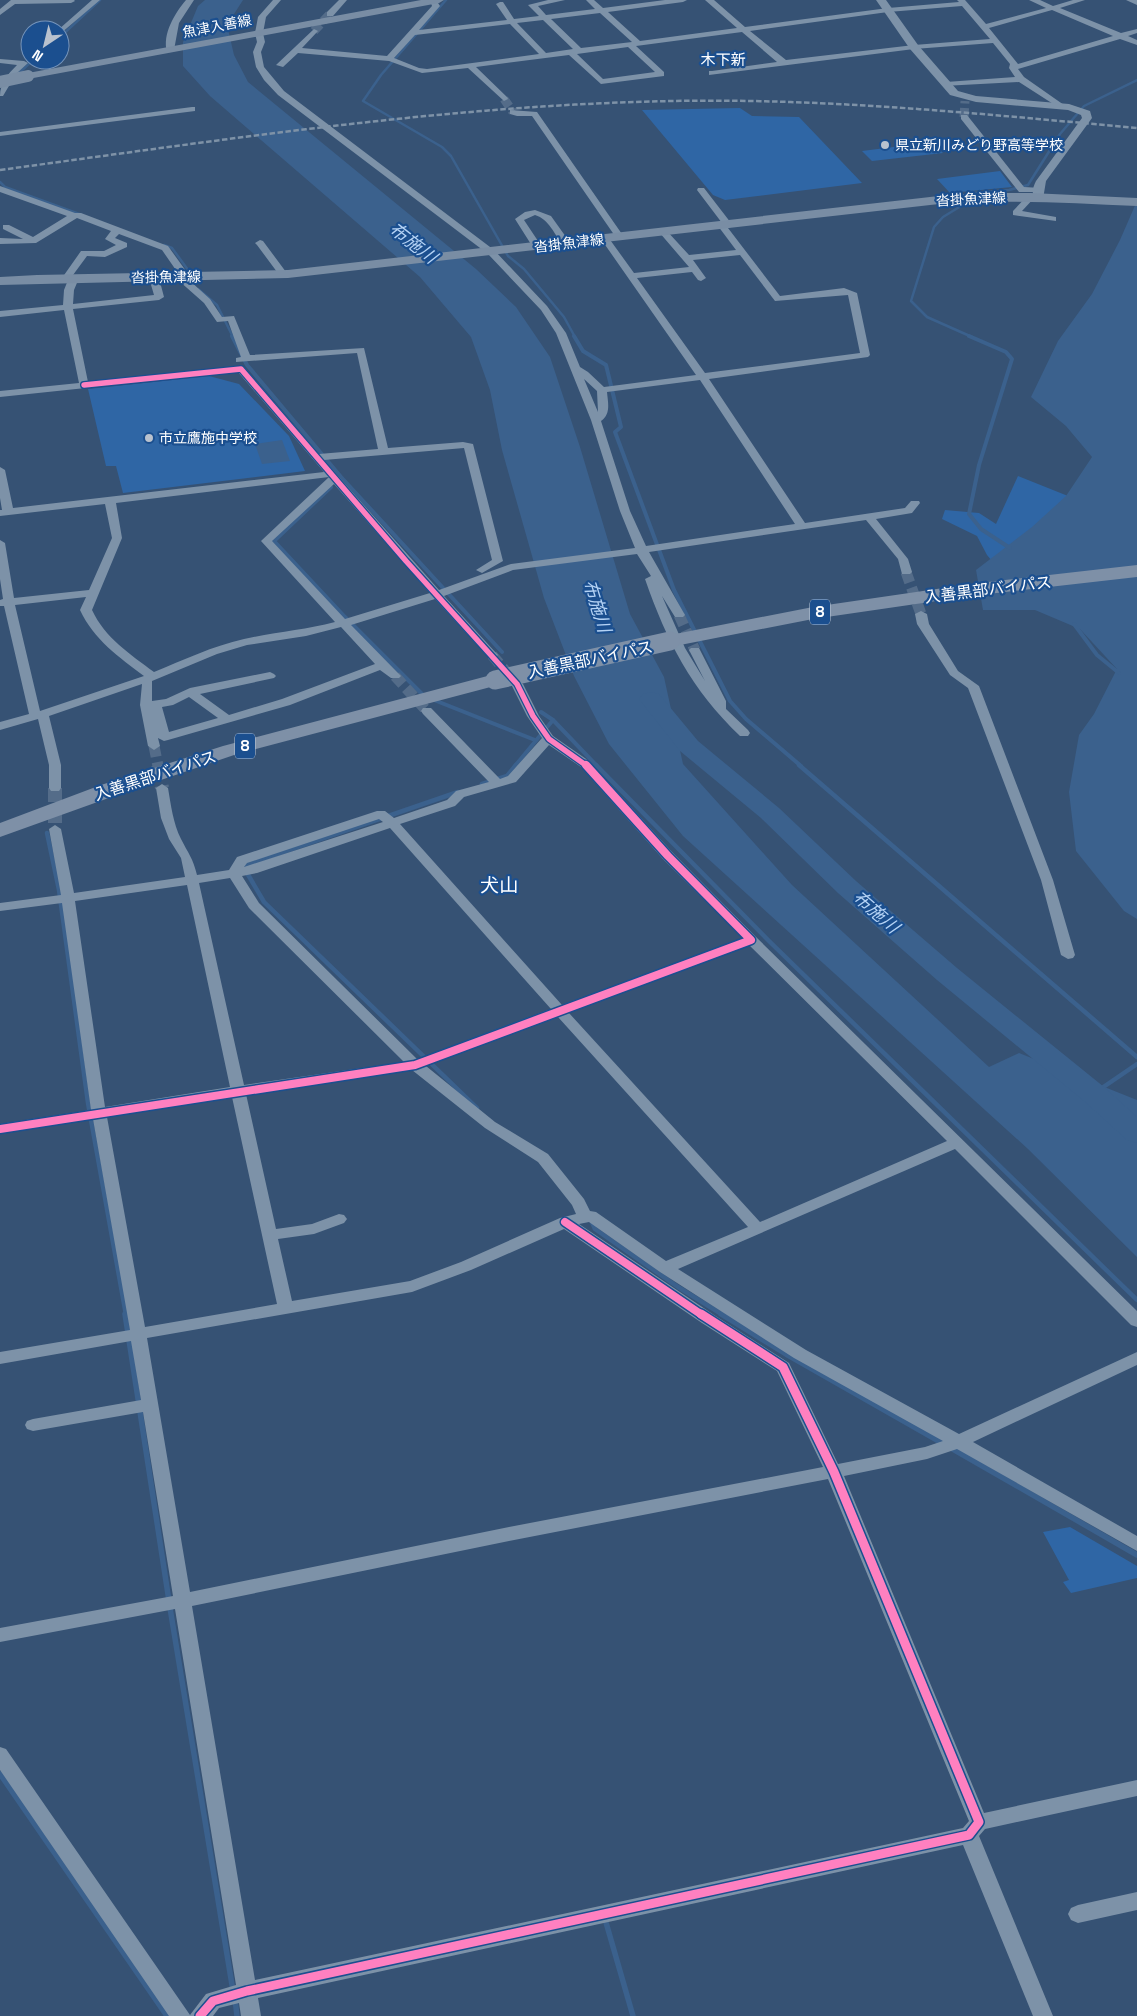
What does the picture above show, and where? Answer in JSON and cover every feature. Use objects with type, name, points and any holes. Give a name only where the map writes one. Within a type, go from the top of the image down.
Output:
[{"type":"highway","name":"入善黒部バイパス","points":[[0,830],[109,790],[230,750],[494,680],[672,641],[813,613],[971,590],[1137,571]]},
{"type":"main road","name":"魚津入善線","points":[[0,82],[436,1]]},
{"type":"main road","name":"沓掛魚津線","points":[[0,281],[70,278],[184,278],[283,274],[566,244],[939,200],[1036,195],[1137,202]]},
{"type":"street","points":[[70,23],[96,0]]},
{"type":"street","points":[[172,49],[170,36],[178,17],[190,0]]},
{"type":"street","points":[[277,0],[262,17],[256,34],[261,42],[258,52],[260,67],[266,78],[281,93],[491,252],[544,308],[561,333],[596,420],[636,551],[656,592],[672,641],[720,710],[744,733]]},
{"type":"street","points":[[330,14],[343,0]]},
{"type":"street","points":[[566,0],[532,5],[601,82],[661,74],[602,10],[590,0]]},
{"type":"street","points":[[412,32],[421,34],[683,0]]},
{"type":"street","points":[[709,0],[784,63]]},
{"type":"street","points":[[881,0],[914,47],[954,93],[966,99],[1061,107],[1078,109],[1086,113],[1087,118],[1041,182],[1036,195],[1016,213],[1054,219]]},
{"type":"street","points":[[1033,0],[1137,43]]},
{"type":"street","points":[[984,27],[1081,0]]},
{"type":"street","points":[[1130,0],[1137,3]]},
{"type":"street","points":[[2,10],[15,1],[71,1]]},
{"type":"street","points":[[389,59],[436,6],[436,1]]},
{"type":"street","points":[[296,50],[400,60],[421,72],[888,10],[962,2],[1014,64],[1014,68],[1021,79],[1061,107]]},
{"type":"street","points":[[500,4],[512,22],[546,56]]},
{"type":"street","points":[[280,64],[314,31]]},
{"type":"street","points":[[1014,68],[1137,31]]},
{"type":"street","points":[[712,73],[914,47],[994,41]]},
{"type":"street","points":[[0,61],[20,61]]},
{"type":"street","points":[[470,65],[504,99]]},
{"type":"street","points":[[0,94],[13,73],[20,67]]},
{"type":"street","points":[[946,84],[1021,79]]},
{"type":"street","points":[[0,134],[192,109]]},
{"type":"street","points":[[513,112],[516,114],[534,114],[620,237]]},
{"type":"street","points":[[964,117],[1022,190],[1036,195]]},
{"type":"street","points":[[0,189],[165,248],[184,278],[208,301],[220,320],[231,318],[246,358]]},
{"type":"street","points":[[602,390],[866,355],[852,293],[844,291],[778,299],[742,252],[701,190]]},
{"type":"street","points":[[537,247],[520,219],[527,214],[539,212],[547,215],[566,244]]},
{"type":"street","points":[[0,241],[33,241],[74,216]]},
{"type":"street","points":[[0,237],[3,225],[33,241]]},
{"type":"street","points":[[84,385],[68,306],[70,278],[84,253],[105,254],[124,245],[109,239],[117,230]]},
{"type":"street","points":[[663,232],[687,258],[701,278]]},
{"type":"street","points":[[606,239],[702,376],[802,526]]},
{"type":"street","points":[[260,243],[283,274]]},
{"type":"street","points":[[687,258],[742,252]]},
{"type":"street","points":[[631,276],[694,269]]},
{"type":"street","points":[[0,314],[158,297],[154,278]]},
{"type":"street","points":[[384,452],[361,350],[238,360],[241,369],[333,476],[436,595],[492,655]]},
{"type":"street","points":[[0,394],[241,369]]},
{"type":"street","points":[[576,369],[585,374],[602,390],[604,407],[601,416],[596,420]]},
{"type":"street","points":[[319,458],[469,446],[498,561],[450,584],[454,588]]},
{"type":"street","points":[[0,470],[4,512],[333,476]]},
{"type":"street","points":[[333,476],[266,541],[382,665],[395,676]]},
{"type":"street","points":[[110,500],[117,538],[86,610],[88,617],[111,644],[149,678]]},
{"type":"street","points":[[0,726],[149,678],[213,652],[246,642],[306,633],[344,624],[436,595],[520,565],[636,551],[908,511],[915,503]]},
{"type":"street","points":[[869,517],[903,559],[906,572]]},
{"type":"street","points":[[0,543],[5,602],[55,765],[55,788]]},
{"type":"street","points":[[636,551],[679,615]]},
{"type":"street","points":[[5,602],[92,593]]},
{"type":"street","points":[[921,614],[923,624],[954,673],[973,686],[1047,880],[1068,955]]},
{"type":"street","points":[[695,650],[720,701],[720,710]]},
{"type":"street","points":[[150,704],[164,737],[313,692],[382,665]]},
{"type":"street","points":[[150,704],[170,702],[190,692],[270,676]]},
{"type":"street","points":[[149,678],[154,746]]},
{"type":"street","points":[[517,684],[533,716],[549,739],[585,764],[668,856],[767,958],[957,1142],[1137,1321]]},
{"type":"street","points":[[190,692],[227,719]]},
{"type":"street","points":[[427,712],[497,783]]},
{"type":"street","points":[[392,823],[451,803],[460,794],[512,779],[542,744],[549,739]]},
{"type":"street","points":[[162,788],[170,825],[175,839],[187,858],[286,1309]]},
{"type":"street","points":[[0,908],[234,873],[242,860],[381,814],[392,823],[758,1229]]},
{"type":"street","points":[[55,829],[68,898],[99,1114],[138,1333],[251,2016]]},
{"type":"street","points":[[234,873],[254,905],[415,1065],[490,1125],[543,1158],[579,1203],[585,1218]]},
{"type":"street","points":[[0,1129],[415,1065],[751,940]]},
{"type":"street","points":[[665,1268],[957,1142]]},
{"type":"street","points":[[0,1358],[412,1286],[466,1266],[565,1222],[591,1216],[665,1268],[800,1354],[1015,1473],[1137,1544]]},
{"type":"street","points":[[270,1235],[314,1229],[339,1219]]},
{"type":"street","points":[[565,1222],[708,1319],[783,1367],[834,1472],[974,1828],[1043,2016]]},
{"type":"street","points":[[0,1635],[182,1601],[508,1534],[927,1453],[957,1442],[1137,1358]]},
{"type":"street","points":[[33,1425],[150,1405]]},
{"type":"street","points":[[0,1755],[181,2016]]},
{"type":"street","points":[[200,2016],[213,2001],[247,1990],[974,1828],[1137,1788]]},
{"type":"street","points":[[1078,1914],[1137,1901]]},
{"type":"shaded area","points":[[740,108],[752,116],[799,117],[862,183],[725,200],[713,195],[642,110]]},
{"type":"shaded area","points":[[917,144],[919,146],[934,144],[943,153],[872,161],[862,151]]},
{"type":"shaded area","points":[[1000,171],[1012,187],[950,193],[937,179]]},
{"type":"shaded area","points":[[209,376],[239,384],[289,436],[305,471],[123,493],[116,466],[106,466],[88,389]]},
{"type":"shaded area","points":[[1018,476],[1083,502],[1007,579],[987,555],[977,536],[942,519],[945,510],[979,513],[996,524]]},
{"type":"shaded area","points":[[1070,1527],[1137,1566],[1137,1578],[1071,1593],[1063,1582],[1069,1580],[1043,1532]]},
{"type":"water","points":[[205,0],[243,0],[227,25],[234,55],[248,82],[476,269],[516,307],[550,357],[580,447],[630,614],[664,677],[683,764],[792,885],[989,1067],[1019,1053],[1137,1100],[1137,1257],[1028,1149],[683,836],[609,744],[574,676],[544,598],[502,450],[490,390],[471,337],[420,277],[210,96],[183,66],[183,42],[198,6]]},
{"type":"water","points":[[1137,201],[1137,919],[1124,911],[1076,851],[1069,792],[1079,735],[1094,714],[1117,669],[1080,629],[1035,610],[983,610],[976,570],[1032,527],[1066,496],[1092,457],[1066,426],[1031,397],[1058,341],[1092,294],[1120,240]]},
{"type":"water","points":[[282,440],[290,461],[262,464],[255,444]]},
{"type":"waterway","points":[[70,28],[100,0]]},
{"type":"waterway","points":[[446,0],[381,75],[363,101],[442,147],[451,156],[508,256],[524,269],[564,317],[575,337]]},
{"type":"waterway","points":[[19,73],[22,70]]},
{"type":"waterway","points":[[972,337],[927,317],[911,301],[934,227],[943,217],[961,206],[972,193],[1009,190],[1028,185],[1060,134],[1084,106],[1137,80]]},
{"type":"waterway","points":[[0,182],[5,187],[82,215]]},
{"type":"waterway","points":[[164,245],[172,248],[191,274]]},
{"type":"waterway","points":[[198,289],[217,305],[233,337]]},
{"type":"waterway","points":[[232,336],[247,365],[341,477],[502,652]]},
{"type":"waterway","points":[[574,336],[583,351],[606,365],[621,427],[615,432],[674,590],[730,701],[746,719],[801,766]]},
{"type":"waterway","points":[[969,336],[1006,352],[1012,359],[979,465],[969,514],[981,529],[1010,548]]},
{"type":"waterway","points":[[331,487],[274,541],[345,617],[424,696]]},
{"type":"waterway","points":[[1074,624],[1097,655],[1119,673]]},
{"type":"waterway","name":"布施川","points":[[651,699],[689,746],[770,813],[847,887],[947,974],[1094,1094],[1137,1133]]},
{"type":"waterway","points":[[434,700],[535,740]]},
{"type":"waterway","points":[[541,712],[553,720]]},
{"type":"waterway","points":[[515,766],[553,720]]},
{"type":"waterway","points":[[553,720],[597,766]]},
{"type":"waterway","points":[[482,784],[507,776],[516,765]]},
{"type":"waterway","points":[[596,765],[769,941],[1137,1300]]},
{"type":"waterway","points":[[799,765],[1137,1057]]},
{"type":"waterway","points":[[458,792],[243,866],[264,902],[477,1108]]},
{"type":"waterway","points":[[47,833],[59,890],[88,1103],[126,1315]]},
{"type":"waterway","points":[[1099,1090],[1137,1064]]},
{"type":"waterway","points":[[591,1220],[595,1229],[678,1287],[723,1315]]},
{"type":"waterway","points":[[125,1314],[171,1614],[233,1991]]},
{"type":"waterway","points":[[721,1314],[786,1354],[944,1444]]},
{"type":"waterway","points":[[951,1448],[1137,1555]]},
{"type":"waterway","points":[[0,1774],[167,2016]]},
{"type":"waterway","points":[[605,1919],[633,2016]]},
{"type":"waterway","points":[[235,1999],[237,2016]]},
{"type":"tunnel","points":[[314,31],[330,14]]},
{"type":"tunnel","points":[[504,99],[513,112]]},
{"type":"tunnel","points":[[964,117],[965,101]]},
{"type":"tunnel","points":[[906,572],[921,614]]},
{"type":"tunnel","points":[[679,615],[695,650]]},
{"type":"tunnel","points":[[492,655],[515,682]]},
{"type":"tunnel","points":[[395,676],[427,711]]},
{"type":"tunnel","points":[[154,746],[158,766]]},
{"type":"tunnel","points":[[158,765],[162,788]]},
{"type":"tunnel","points":[[55,788],[55,829]]},
{"type":"railway","points":[[0,170],[335,126],[504,109],[588,104],[673,101],[789,102],[905,108],[1137,128]]},
{"type":"cycle path","points":[[0,1129],[415,1065],[751,940],[668,856],[585,764],[549,739],[533,716],[517,684],[406,561],[241,369],[84,385]]},
{"type":"cycle path","points":[[200,2016],[213,2001],[247,1991],[969,1835],[979,1822],[834,1472],[783,1367],[708,1319],[565,1222]]},
{"type":"place","name":"県立新川みどり野高等学校","points":[[885,145]]},
{"type":"place","name":"市立鷹施中学校","points":[[149,438]]},
{"type":"district","name":"木下新","points":[[723,60]]},
{"type":"district","name":"犬山","points":[[499,885]]}]
